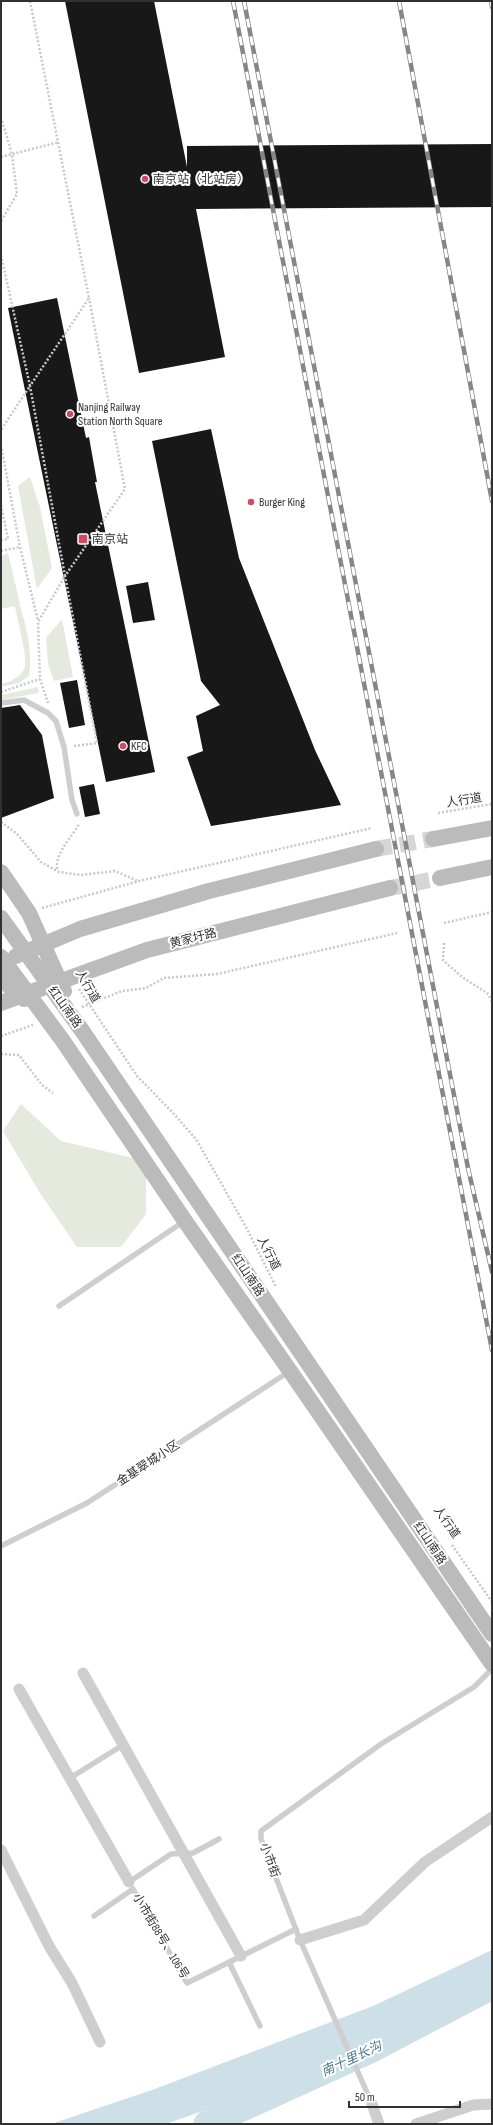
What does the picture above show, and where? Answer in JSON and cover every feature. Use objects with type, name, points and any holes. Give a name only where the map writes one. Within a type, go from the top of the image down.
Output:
[{"type":"street","points":[[433,839],[492,828]]},
{"type":"street","points":[[2,960],[26,953],[80,929],[209,891],[376,849]]},
{"type":"street","points":[[440,878],[492,867]]},
{"type":"street","points":[[1,872],[29,913],[61,982],[81,1007],[83,1032]]},
{"type":"street","name":"黄家圩路","points":[[1,1003],[147,950],[390,888]]},
{"type":"street","name":"红山南路","points":[[1,918],[26,953],[61,982],[83,1032],[492,1634]]},
{"type":"street","name":"红山南路","points":[[2,960],[24,995],[46,1018],[492,1664]]},
{"type":"street","points":[[1,979],[24,995]]},
{"type":"street","points":[[83,1673],[241,1956]]},
{"type":"street","points":[[20,1690],[131,1885]]},
{"type":"street","points":[[300,1940],[364,1920],[425,1862],[492,1817]]},
{"type":"street","points":[[1,1850],[48,1946],[72,1984],[100,2042]]},
{"type":"street","points":[[372,2104],[379,2124]]},
{"type":"street","points":[[416,2124],[473,2105],[492,2104]]},
{"type":"lane","points":[[1,703],[24,700],[48,713],[56,721],[64,747],[72,800],[77,814]]},
{"type":"lane","points":[[59,1306],[185,1221]]},
{"type":"lane","name":"金基翠城小区","points":[[1,1546],[87,1503],[290,1371]]},
{"type":"lane","name":"小市街","points":[[372,2104],[300,1940],[261,1839],[261,1831],[381,1744],[474,1687],[492,1669]]},
{"type":"lane","points":[[70,1778],[123,1745]]},
{"type":"lane","points":[[131,1885],[171,1854],[192,1853],[219,1839]]},
{"type":"lane","name":"小市街88号、106号","points":[[94,1916],[131,1885],[187,1983],[296,1929]]},
{"type":"lane","points":[[229,1962],[260,2026]]},
{"type":"path","points":[[30,1],[59,142],[125,489],[65,576],[38,622]]},
{"type":"path","points":[[1,117],[12,154],[17,194],[1,221]]},
{"type":"path","points":[[1,157],[59,142]]},
{"type":"path","points":[[1,255],[30,386],[97,743],[64,747]]},
{"type":"path","points":[[1,430],[89,298]]},
{"type":"path","points":[[1,445],[20,547],[38,622],[40,679],[48,699],[48,713]]},
{"type":"path","points":[[1,505],[8,539],[1,540]]},
{"type":"path","points":[[1,551],[20,547]]},
{"type":"path","points":[[1,692],[40,679]]},
{"type":"path","name":"人行道","points":[[438,813],[492,804]]},
{"type":"path","points":[[57,869],[56,865],[66,844],[81,820],[77,814]]},
{"type":"path","points":[[1,822],[17,834],[41,862],[59,872],[81,875],[115,871],[139,881]]},
{"type":"path","points":[[29,913],[35,910],[139,881],[372,828]]},
{"type":"path","points":[[444,923],[492,912]]},
{"type":"path","points":[[81,1007],[122,992],[146,988],[164,978],[217,974],[397,933]]},
{"type":"path","points":[[444,943],[444,960],[462,977],[487,993],[492,1001]]},
{"type":"path","name":"人行道","points":[[61,982],[137,1076],[196,1139],[246,1227],[278,1290]]},
{"type":"path","points":[[1,1036],[46,1018]]},
{"type":"path","points":[[1,1054],[19,1055],[42,1084],[53,1093]]},
{"type":"path","name":"人行道","points":[[448,1540],[492,1602]]},
{"type":"shaded area","points":[[30,477],[40,507],[52,568],[37,589],[18,486]]},
{"type":"shaded area","points":[[8,553],[20,604],[16,606],[20,605],[27,631],[30,667],[29,676],[19,683],[1,687],[1,684],[19,676],[24,670],[25,666],[23,645],[15,606],[1,609],[1,556]]},
{"type":"shaded area","points":[[62,619],[73,677],[54,681],[48,664],[46,638]]},
{"type":"shaded area","points":[[38,687],[39,693],[1,700],[1,695]]},
{"type":"shaded area","points":[[21,1104],[61,1141],[146,1161],[146,1214],[121,1247],[77,1247],[40,1193],[3,1131]]},
{"type":"shaded area","points":[[492,1950],[492,1991],[308,2074],[166,2124],[51,2124],[152,2090],[373,2006]]},
{"type":"building","name":"南京站（北站房）","points":[[65,1],[154,1],[187,167],[187,146],[492,144],[492,207],[196,209],[225,357],[139,373]]},
{"type":"building","points":[[57,298],[86,438],[89,437],[97,482],[95,482],[155,772],[106,782],[8,308]]},
{"type":"building","points":[[211,429],[239,558],[315,750],[341,805],[211,826],[187,757],[203,751],[196,716],[220,705],[201,681],[152,441]]},
{"type":"building","points":[[148,582],[155,620],[133,623],[126,586]]},
{"type":"building","points":[[77,680],[85,725],[69,728],[60,683]]},
{"type":"building","points":[[20,705],[42,735],[54,798],[1,818],[1,708]]},
{"type":"building","points":[[94,784],[100,814],[85,817],[79,787]]},
{"type":"waterway","name":"南十里长沟","points":[[207,2124],[370,2050],[492,1986]]},
{"type":"tunnel","points":[[376,849],[433,839]]},
{"type":"tunnel","points":[[390,888],[440,878]]},
{"type":"railway","points":[[233,1],[492,1350]]},
{"type":"railway","points":[[244,1],[468,1168],[492,1272]]},
{"type":"railway","points":[[399,1],[492,501]]},
{"type":"railway","points":[[491,1],[492,7]]},
{"type":"place","name":"南京站（北站房）","points":[[145,179]]},
{"type":"place","name":"Nanjing Railway Station North Square","points":[[70,414]]},
{"type":"place","name":"Burger King","points":[[251,502]]},
{"type":"place","name":"南京站","points":[[83,539]]},
{"type":"place","name":"KFC","points":[[123,746]]}]
